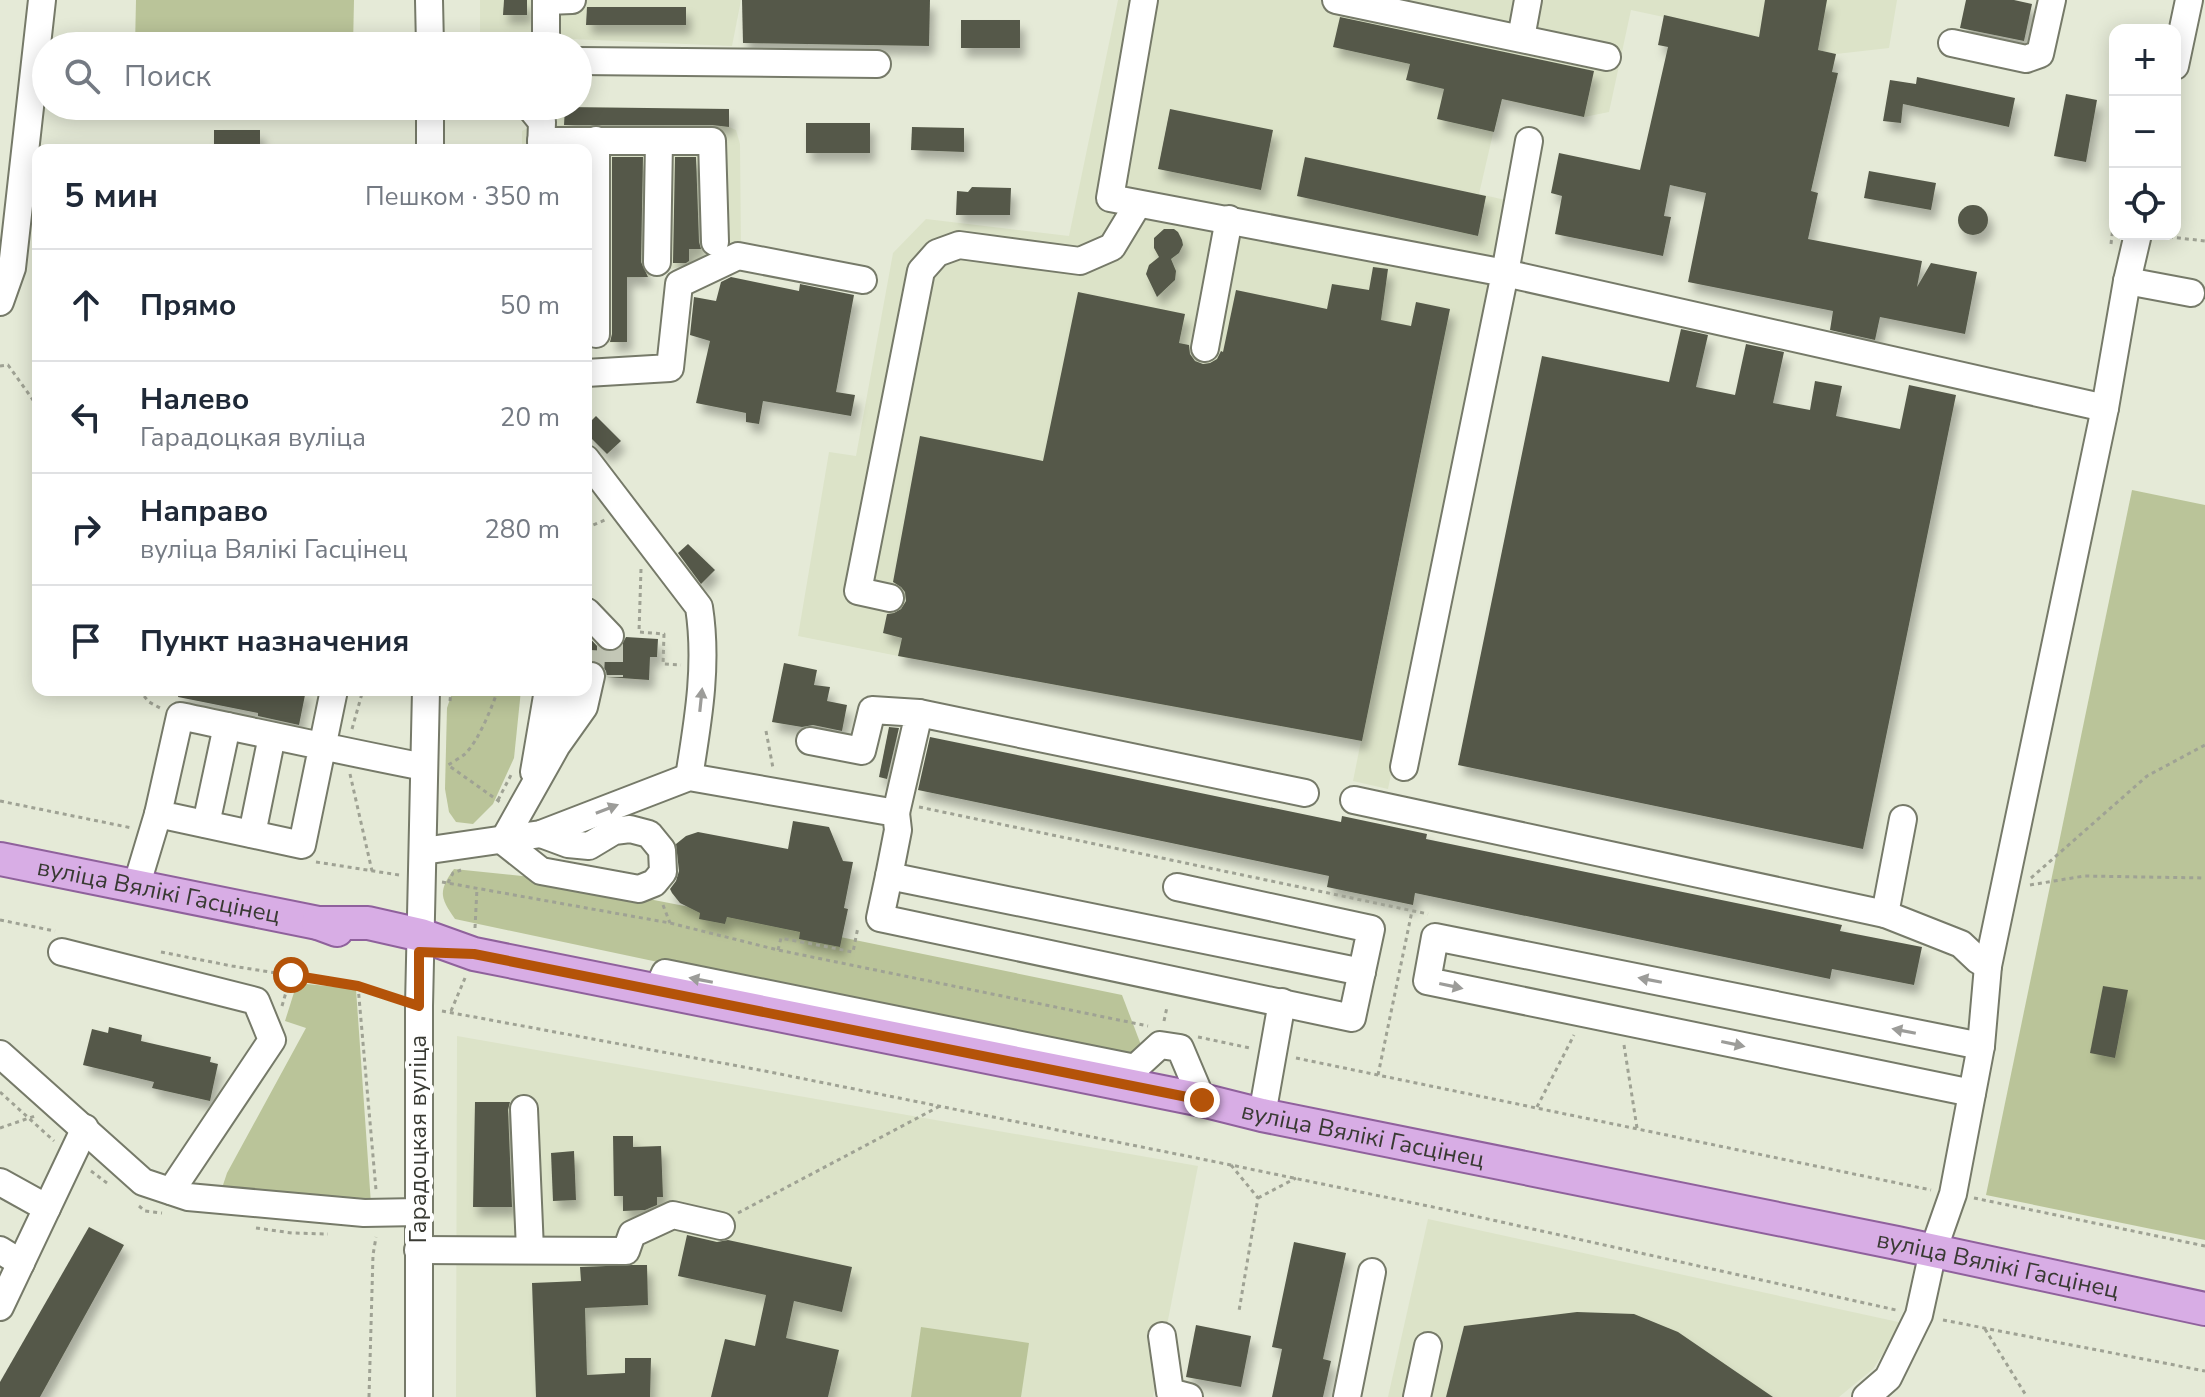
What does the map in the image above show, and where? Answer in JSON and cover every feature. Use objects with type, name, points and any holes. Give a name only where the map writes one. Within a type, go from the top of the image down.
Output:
[{"type":"main road","name":"вуліца Вялікі Гасцінец","points":[[0,859],[318,923],[366,940],[420,944],[471,953],[1202,1100],[1262,1115],[2205,1309]]},
{"type":"street","points":[[38,32],[42,0]]},
{"type":"street","points":[[429,0],[430,32]]},
{"type":"street","points":[[546,32],[546,0],[572,0]]},
{"type":"street","points":[[1144,0],[1110,198],[1505,273],[2105,408]]},
{"type":"street","points":[[1336,0],[1607,57]]},
{"type":"street","points":[[1521,38],[1528,0]]},
{"type":"street","points":[[1952,43],[2026,59],[2040,54],[2052,0]]},
{"type":"street","points":[[2181,38],[2189,0]]},
{"type":"street","points":[[592,61],[877,64]]},
{"type":"street","points":[[0,302],[12,268],[32,89]]},
{"type":"street","points":[[430,120],[430,144]]},
{"type":"street","points":[[540,120],[541,144]]},
{"type":"street","points":[[552,144],[596,140],[712,141],[715,242]]},
{"type":"street","points":[[596,140],[596,334]]},
{"type":"street","points":[[657,262],[659,141]]},
{"type":"street","points":[[1404,767],[1529,141]]},
{"type":"street","points":[[890,598],[858,591],[921,271],[937,253],[959,245],[1080,261],[1112,247],[1138,204]]},
{"type":"street","points":[[1205,348],[1229,219]]},
{"type":"street","points":[[1866,1397],[1888,1378],[1919,1315],[1933,1251],[1953,1194],[1981,1046],[1988,966],[2105,408],[2127,281],[2147,240]]},
{"type":"street","points":[[592,373],[670,368],[679,284],[738,256],[863,280]]},
{"type":"street","points":[[2127,281],[2191,293]]},
{"type":"street","points":[[592,467],[699,607],[703,633],[702,698],[689,777]]},
{"type":"street","points":[[592,684],[601,677]]},
{"type":"street","points":[[156,823],[206,824],[302,845],[334,749],[334,696]]},
{"type":"street","name":"Гарадоцкая вуліца","points":[[419,1397],[420,944],[435,881],[423,851],[426,696]]},
{"type":"street","points":[[524,806],[547,696]]},
{"type":"street","points":[[503,841],[557,745],[575,698]]},
{"type":"street","points":[[810,741],[862,751],[872,710],[919,713],[1305,793]]},
{"type":"street","points":[[919,713],[897,808],[898,830],[880,918],[1352,1018],[1371,929],[1177,887]]},
{"type":"street","points":[[136,887],[156,823],[180,716],[424,767]]},
{"type":"street","points":[[206,824],[227,726]]},
{"type":"street","points":[[252,834],[272,736]]},
{"type":"street","points":[[423,851],[541,834],[689,777],[897,808]]},
{"type":"street","points":[[1354,800],[1885,914],[1961,944],[1988,966]]},
{"type":"street","points":[[1885,914],[1903,819]]},
{"type":"street","points":[[503,841],[541,871],[639,889],[654,883],[663,872],[662,850],[649,834],[630,829],[614,831],[589,846],[568,844],[541,834]]},
{"type":"street","points":[[889,876],[1362,972]]},
{"type":"street","points":[[1972,1093],[1427,981],[1435,937],[1981,1046]]},
{"type":"street","points":[[62,942],[256,1001],[272,1040],[171,1191]]},
{"type":"street","points":[[657,991],[665,973],[1135,1068],[1160,1045],[1180,1048],[1202,1100]]},
{"type":"street","points":[[1262,1115],[1282,1002]]},
{"type":"street","points":[[0,1054],[143,1182],[188,1197],[376,1214],[419,1212]]},
{"type":"street","points":[[524,1109],[530,1250]]},
{"type":"street","points":[[0,1307],[10,1256],[47,1208],[85,1128]]},
{"type":"street","points":[[0,1182],[47,1208]]},
{"type":"street","points":[[418,1250],[626,1251],[632,1234],[673,1215],[721,1226]]},
{"type":"street","points":[[1347,1397],[1372,1272]]},
{"type":"street","points":[[1162,1336],[1170,1392],[1189,1397]]},
{"type":"street","points":[[1417,1397],[1428,1346]]},
{"type":"path","points":[[2181,238],[2205,241]]},
{"type":"path","points":[[0,366],[8,365],[32,399]]},
{"type":"path","points":[[592,525],[607,519]]},
{"type":"path","points":[[638,560],[641,569],[639,632],[664,634],[663,664],[703,667]]},
{"type":"path","points":[[144,696],[149,702],[180,716]]},
{"type":"path","points":[[360,696],[334,749],[372,871]]},
{"type":"path","points":[[496,696],[475,739],[464,754],[448,765],[524,806]]},
{"type":"path","points":[[766,731],[776,780]]},
{"type":"path","points":[[2205,745],[2147,776],[2022,886],[2084,876],[2205,878]]},
{"type":"path","points":[[0,801],[156,823]]},
{"type":"path","points":[[897,808],[1427,914]]},
{"type":"path","points":[[306,860],[670,923],[778,950],[1147,1026]]},
{"type":"path","points":[[435,881],[462,870]]},
{"type":"path","points":[[451,1012],[471,953],[477,888]]},
{"type":"path","points":[[1378,1075],[1412,911]]},
{"type":"path","points":[[0,920],[62,942]]},
{"type":"path","points":[[778,950],[781,938],[853,952],[859,921]]},
{"type":"path","points":[[155,951],[358,986],[419,1006],[1296,1178],[1919,1315],[2205,1371]]},
{"type":"path","points":[[358,986],[375,1169],[376,1236],[369,1397]]},
{"type":"path","points":[[1162,1029],[1167,1007]]},
{"type":"path","points":[[1537,1107],[1574,1034]]},
{"type":"path","points":[[1190,1035],[2205,1246]]},
{"type":"path","points":[[1625,1046],[1637,1128]]},
{"type":"path","points":[[0,1128],[28,1120],[57,1106]]},
{"type":"path","points":[[721,1226],[737,1214],[940,1106]]},
{"type":"path","points":[[1231,1165],[1258,1198],[1239,1311]]},
{"type":"path","points":[[1258,1198],[1296,1178]]},
{"type":"path","points":[[1984,1328],[2027,1397]]},
{"type":"shaded area","points":[[136,0],[354,0],[353,32],[135,32]]},
{"type":"shaded area","points":[[480,0],[741,0],[732,46],[592,40],[592,32],[480,32]]},
{"type":"shaded area","points":[[1118,0],[1897,0],[1889,48],[1836,54],[1631,10],[1609,112],[1584,117],[1501,99],[1479,194],[1510,201],[1388,789],[1353,781],[1361,741],[798,636],[829,452],[856,456],[893,253],[926,219],[1069,236]]},
{"type":"shaded area","points":[[592,107],[729,109],[729,127],[736,130],[740,144],[741,246],[648,277],[627,278],[627,342],[592,344],[592,144],[522,144],[522,131],[545,120],[592,120]]},
{"type":"shaded area","points":[[2132,490],[2205,505],[2205,1240],[1986,1195]]},
{"type":"shaded area","points":[[451,696],[520,696],[514,758],[493,804],[473,824],[456,822],[449,812],[445,789],[447,708]]},
{"type":"shaded area","points":[[454,869],[541,878],[1122,995],[1149,1066],[455,919],[443,894],[445,883]]},
{"type":"shaded area","points":[[297,983],[356,989],[371,1204],[220,1194],[227,1173],[306,1028],[285,1021]]},
{"type":"shaded area","points":[[457,1036],[1198,1166],[1153,1397],[456,1397]]},
{"type":"shaded area","points":[[1428,1219],[1903,1323],[1873,1369],[1839,1397],[1388,1397]]},
{"type":"shaded area","points":[[921,1327],[1029,1343],[1021,1397],[911,1397]]},
{"type":"building","points":[[504,0],[527,0],[527,15],[503,15]]},
{"type":"building","points":[[742,0],[930,0],[929,46],[743,43]]},
{"type":"building","points":[[1765,0],[1827,0],[1818,50],[1836,54],[1832,72],[1838,73],[1811,191],[1818,193],[1808,239],[1922,261],[1917,287],[1931,263],[1977,272],[1965,334],[1880,317],[1875,340],[1830,330],[1833,311],[1688,282],[1706,193],[1670,185],[1664,216],[1671,217],[1663,256],[1555,234],[1562,196],[1551,193],[1559,153],[1640,170],[1668,47],[1658,45],[1664,15],[1759,37]]},
{"type":"building","points":[[1966,0],[2014,0],[2032,4],[2024,41],[1960,28]]},
{"type":"building","points":[[587,7],[686,7],[686,25],[586,25]]},
{"type":"building","points":[[1340,17],[1594,71],[1584,117],[1502,99],[1494,132],[1437,119],[1444,89],[1406,80],[1410,64],[1333,47]]},
{"type":"building","points":[[961,20],[1020,20],[1020,48],[961,48]]},
{"type":"building","points":[[1917,77],[2015,98],[2009,127],[1903,104],[1901,123],[1883,121],[1890,80],[1916,84]]},
{"type":"building","points":[[2066,94],[2097,100],[2086,162],[2054,156]]},
{"type":"building","points":[[592,107],[729,109],[729,127],[564,125],[564,120],[592,120]]},
{"type":"building","points":[[1170,109],[1273,130],[1261,190],[1158,169]]},
{"type":"building","points":[[806,123],[870,123],[870,153],[806,153]]},
{"type":"building","points":[[912,127],[964,128],[964,152],[911,150]]},
{"type":"building","points":[[214,130],[260,130],[260,144],[214,144]]},
{"type":"building","points":[[612,157],[643,157],[641,262],[648,277],[627,277],[627,342],[610,342]]},
{"type":"building","points":[[675,157],[696,157],[701,249],[689,249],[689,261],[686,263],[673,263]]},
{"type":"building","points":[[1305,157],[1486,196],[1478,236],[1297,196]]},
{"type":"building","points":[[1869,171],[1936,183],[1931,210],[1864,198]]},
{"type":"building","points":[[972,187],[1011,188],[1010,215],[956,215],[957,191],[968,192]]},
{"type":"building","points":[[1973,205],[1984,209],[1988,220],[1984,231],[1973,235],[1962,231],[1958,220],[1962,209]]},
{"type":"building","points":[[1164,229],[1178,232],[1183,245],[1171,259],[1176,271],[1175,280],[1157,297],[1146,274],[1149,265],[1159,257],[1154,248],[1154,238]]},
{"type":"building","points":[[1373,267],[1388,269],[1381,320],[1411,326],[1416,302],[1450,309],[1362,741],[898,656],[902,638],[883,633],[887,614],[901,609],[906,601],[905,592],[893,582],[920,436],[1043,461],[1078,292],[1185,314],[1179,343],[1189,345],[1195,361],[1203,364],[1217,359],[1223,352],[1236,290],[1327,309],[1332,284],[1369,290]]},
{"type":"building","points":[[731,277],[799,291],[800,284],[854,295],[836,392],[855,395],[851,416],[763,401],[759,424],[746,422],[746,413],[696,403],[710,341],[690,335],[694,297],[716,301],[721,282]]},
{"type":"building","points":[[1681,329],[1708,335],[1696,387],[1735,395],[1746,344],[1784,352],[1773,403],[1810,410],[1815,381],[1842,386],[1836,416],[1900,429],[1909,385],[1956,395],[1863,849],[1458,765],[1542,356],[1669,382]]},
{"type":"building","points":[[596,416],[621,441],[607,454],[592,439],[592,420]]},
{"type":"building","points":[[688,544],[715,570],[701,584],[678,553]]},
{"type":"building","points":[[626,637],[658,639],[657,657],[650,657],[649,680],[607,677],[601,664],[594,660],[592,640],[606,651],[615,651]]},
{"type":"building","points":[[784,663],[817,670],[814,685],[830,687],[827,701],[847,705],[842,731],[772,722]]},
{"type":"building","points":[[305,696],[299,725],[258,716],[258,713],[178,697]]},
{"type":"building","points":[[889,727],[899,728],[887,779],[879,777]]},
{"type":"building","points":[[930,737],[1341,822],[1342,816],[1427,834],[1426,839],[1842,925],[1840,931],[1922,947],[1914,985],[1832,969],[1830,979],[1415,893],[1413,905],[1327,887],[1329,876],[918,790]]},
{"type":"building","points":[[793,821],[829,827],[843,861],[853,862],[840,947],[799,939],[800,932],[727,917],[725,924],[699,919],[700,913],[680,903],[672,893],[670,889],[679,871],[676,844],[686,836],[698,832],[788,849]]},
{"type":"building","points":[[2103,986],[2128,990],[2115,1058],[2090,1053]]},
{"type":"building","points":[[109,1027],[142,1035],[141,1041],[211,1057],[210,1062],[218,1064],[210,1101],[152,1088],[154,1082],[83,1065],[92,1029],[108,1033]]},
{"type":"building","points":[[475,1102],[510,1102],[512,1207],[473,1207]]},
{"type":"building","points":[[613,1136],[633,1136],[633,1147],[661,1146],[663,1197],[657,1197],[657,1205],[645,1210],[623,1211],[623,1196],[614,1196]]},
{"type":"building","points":[[574,1151],[576,1200],[553,1201],[551,1153]]},
{"type":"building","points":[[89,1227],[124,1245],[40,1397],[0,1397],[0,1382]]},
{"type":"building","points":[[687,1235],[717,1242],[728,1240],[852,1267],[842,1312],[794,1301],[786,1338],[839,1350],[828,1397],[711,1397],[725,1339],[755,1346],[766,1295],[678,1276]]},
{"type":"building","points":[[1294,1242],[1346,1253],[1323,1359],[1331,1361],[1323,1397],[1272,1397],[1282,1349],[1272,1347]]},
{"type":"building","points":[[647,1265],[648,1305],[585,1308],[587,1375],[625,1373],[625,1358],[651,1358],[650,1397],[536,1397],[532,1283],[581,1281],[580,1267]]},
{"type":"building","points":[[1577,1312],[1634,1314],[1678,1332],[1773,1397],[1446,1397],[1464,1326]]},
{"type":"building","points":[[1196,1325],[1251,1336],[1241,1387],[1186,1377]]},
{"type":"tunnel","points":[[592,655],[593,634]]},
{"type":"tunnel","points":[[610,636],[610,677]]},
{"type":"route","points":[[291,975],[358,986],[419,1006],[419,952],[474,954],[1202,1100]]}]
